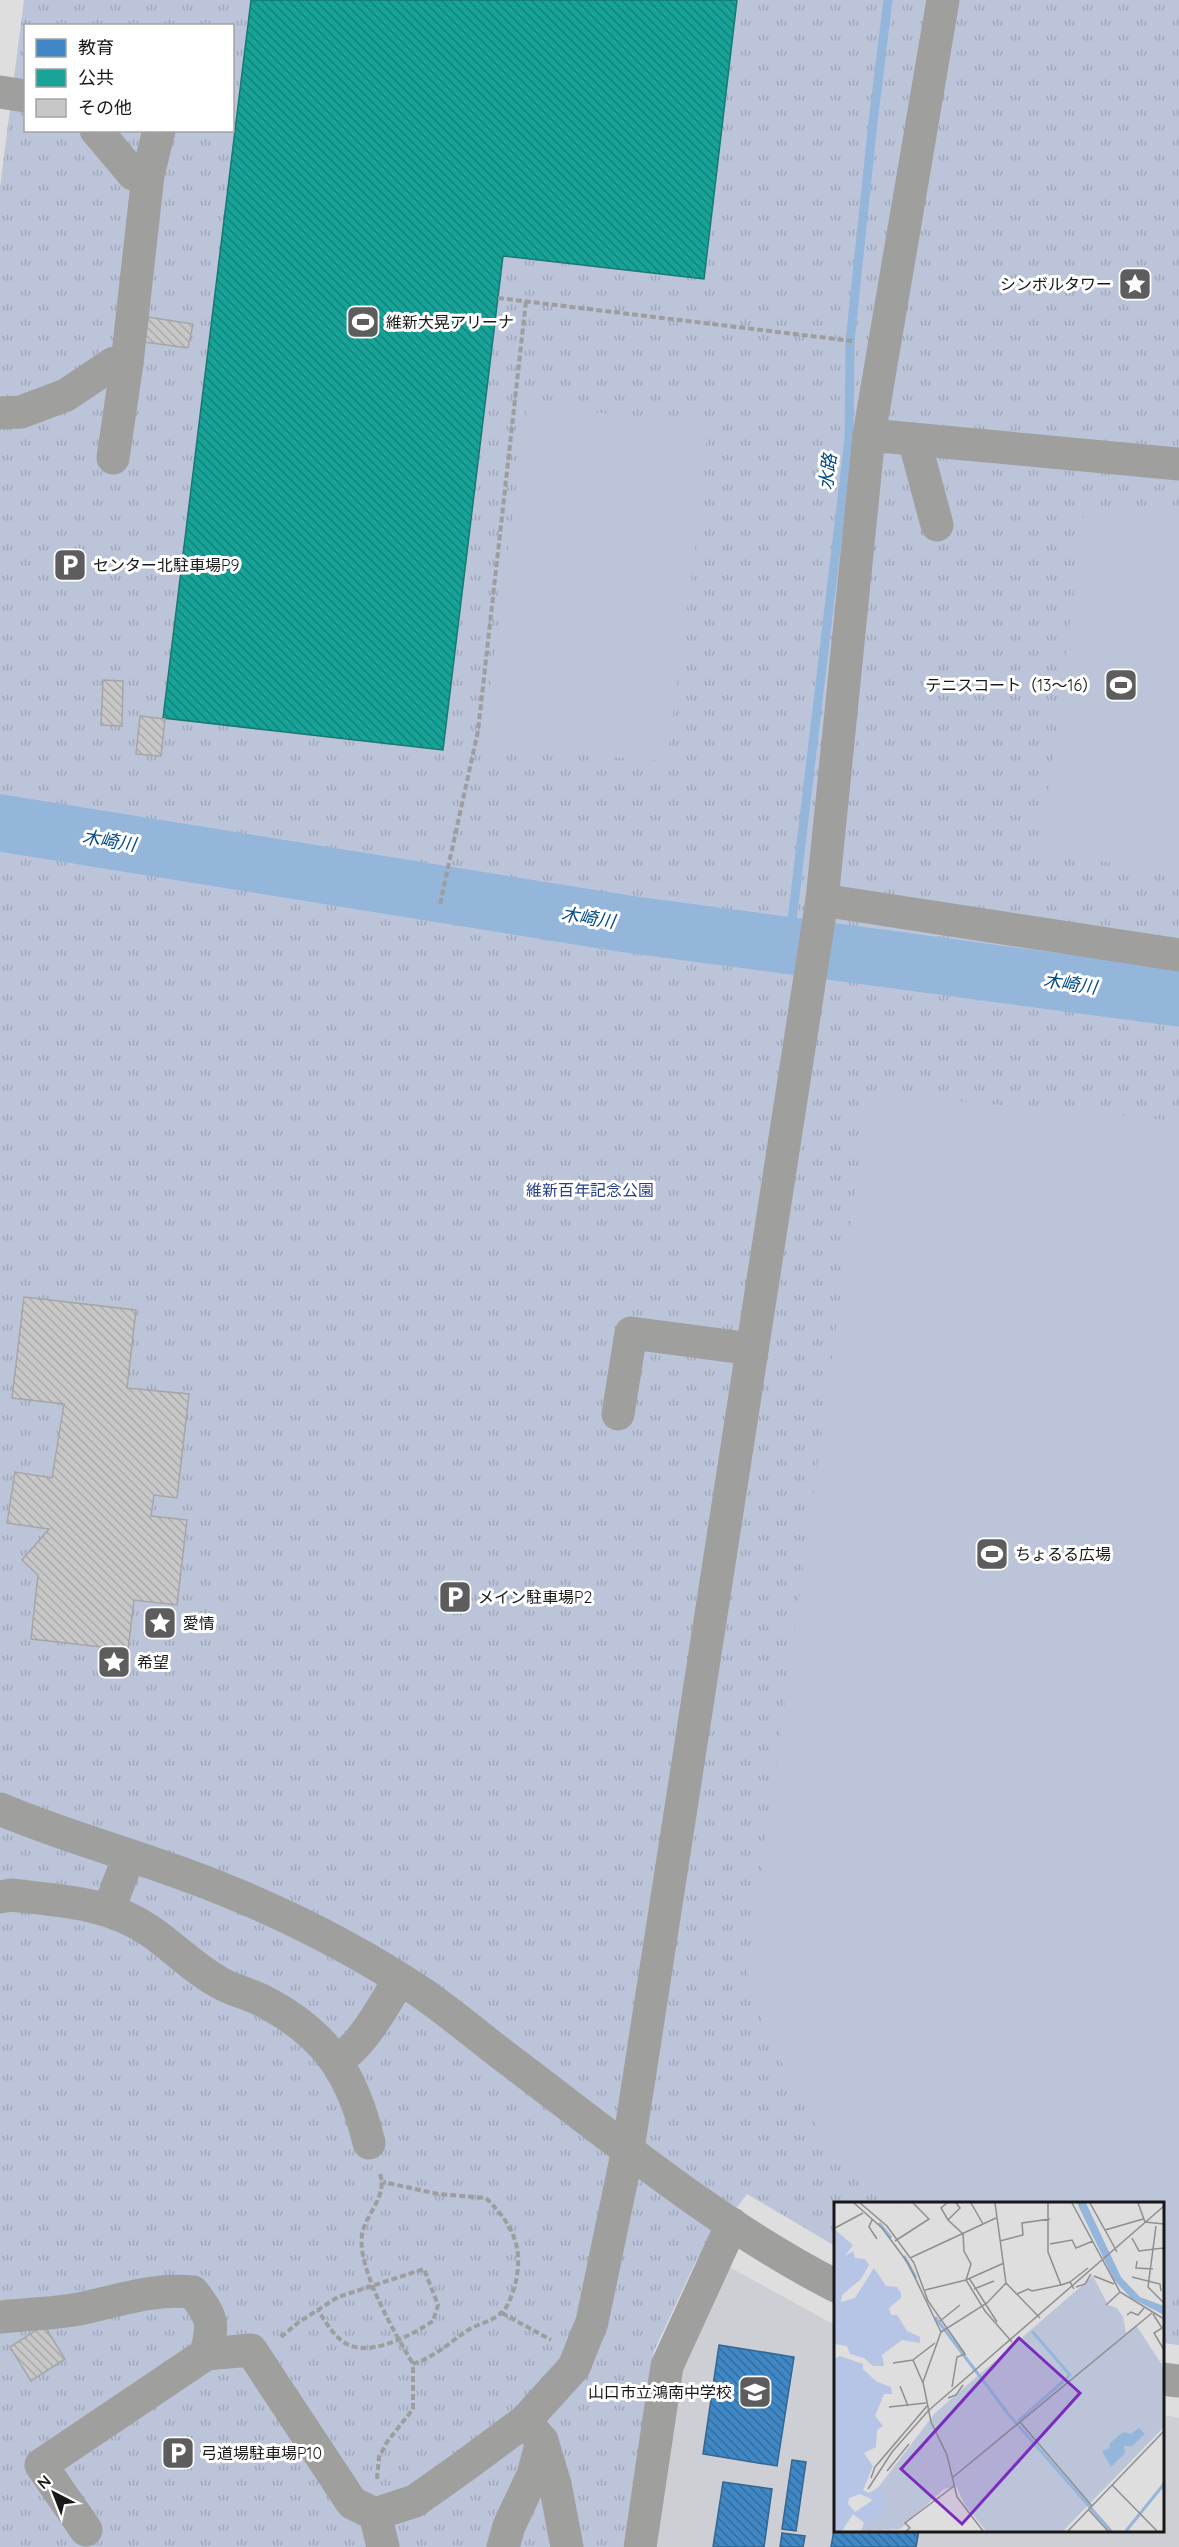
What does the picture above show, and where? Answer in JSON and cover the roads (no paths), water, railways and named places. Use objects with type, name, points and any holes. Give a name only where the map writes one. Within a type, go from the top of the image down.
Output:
[{"type":"street","points":[[86,2530],[41,2465],[206,2354],[251,2350],[352,2503],[375,2514],[415,2500],[533,2431],[574,2367],[592,2322],[628,2149],[822,900],[869,435],[943,0]]},
{"type":"street","points":[[0,92],[24,96]]},
{"type":"street","points":[[98,132],[133,174],[148,175]]},
{"type":"street","points":[[113,458],[128,363],[148,175],[159,132]]},
{"type":"street","points":[[0,413],[21,412],[66,395],[114,363],[128,363]]},
{"type":"street","points":[[869,435],[1179,464]]},
{"type":"street","points":[[914,439],[937,525]]},
{"type":"street","points":[[822,900],[1179,955]]},
{"type":"street","points":[[618,1414],[631,1334],[752,1349]]},
{"type":"street","points":[[0,1809],[223,1889],[291,1918],[351,1949],[420,1992],[628,2149],[732,2224],[800,2268],[834,2285]]},
{"type":"street","points":[[109,1909],[129,1856]]},
{"type":"street","points":[[0,1897],[11,1895],[109,1909],[149,1930],[191,1964],[224,1985],[261,2000],[300,2023],[336,2060],[361,2108],[369,2143]]},
{"type":"street","points":[[336,2060],[346,2056],[383,2007],[399,1979]]},
{"type":"street","points":[[640,2547],[667,2366],[732,2224]]},
{"type":"street","points":[[0,2317],[78,2309],[143,2293],[174,2290],[193,2292],[205,2308],[213,2327],[206,2354]]},
{"type":"street","points":[[1164,2379],[1179,2381]]},
{"type":"street","points":[[503,2547],[509,2526],[533,2475],[533,2431]]},
{"type":"street","points":[[533,2431],[555,2484],[567,2547]]},
{"type":"street","points":[[375,2514],[384,2547]]},
{"type":"waterway","name":"水路","points":[[789,946],[849,439],[850,341],[888,0]]},
{"type":"waterway","name":"木崎川","points":[[0,823],[627,924],[1179,998]]},
{"type":"place","name":"シンボルタワー","points":[[1135,284]]},
{"type":"place","name":"維新大晃アリーナ","points":[[363,322]]},
{"type":"place","name":"センター北駐車場P9","points":[[70,565]]},
{"type":"place","name":"テニスコート（13～16）","points":[[1121,685]]},
{"type":"place","name":"ちょるる広場","points":[[992,1554]]},
{"type":"place","name":"メイン駐車場P2","points":[[455,1597]]},
{"type":"place","name":"愛情","points":[[160,1623]]},
{"type":"place","name":"希望","points":[[114,1662]]},
{"type":"place","name":"山口市立鴻南中学校","points":[[755,2392]]},
{"type":"place","name":"弓道場駐車場P10","points":[[178,2453]]},
{"type":"park label","name":"維新百年記念公園","points":[[590,1190]]}]
